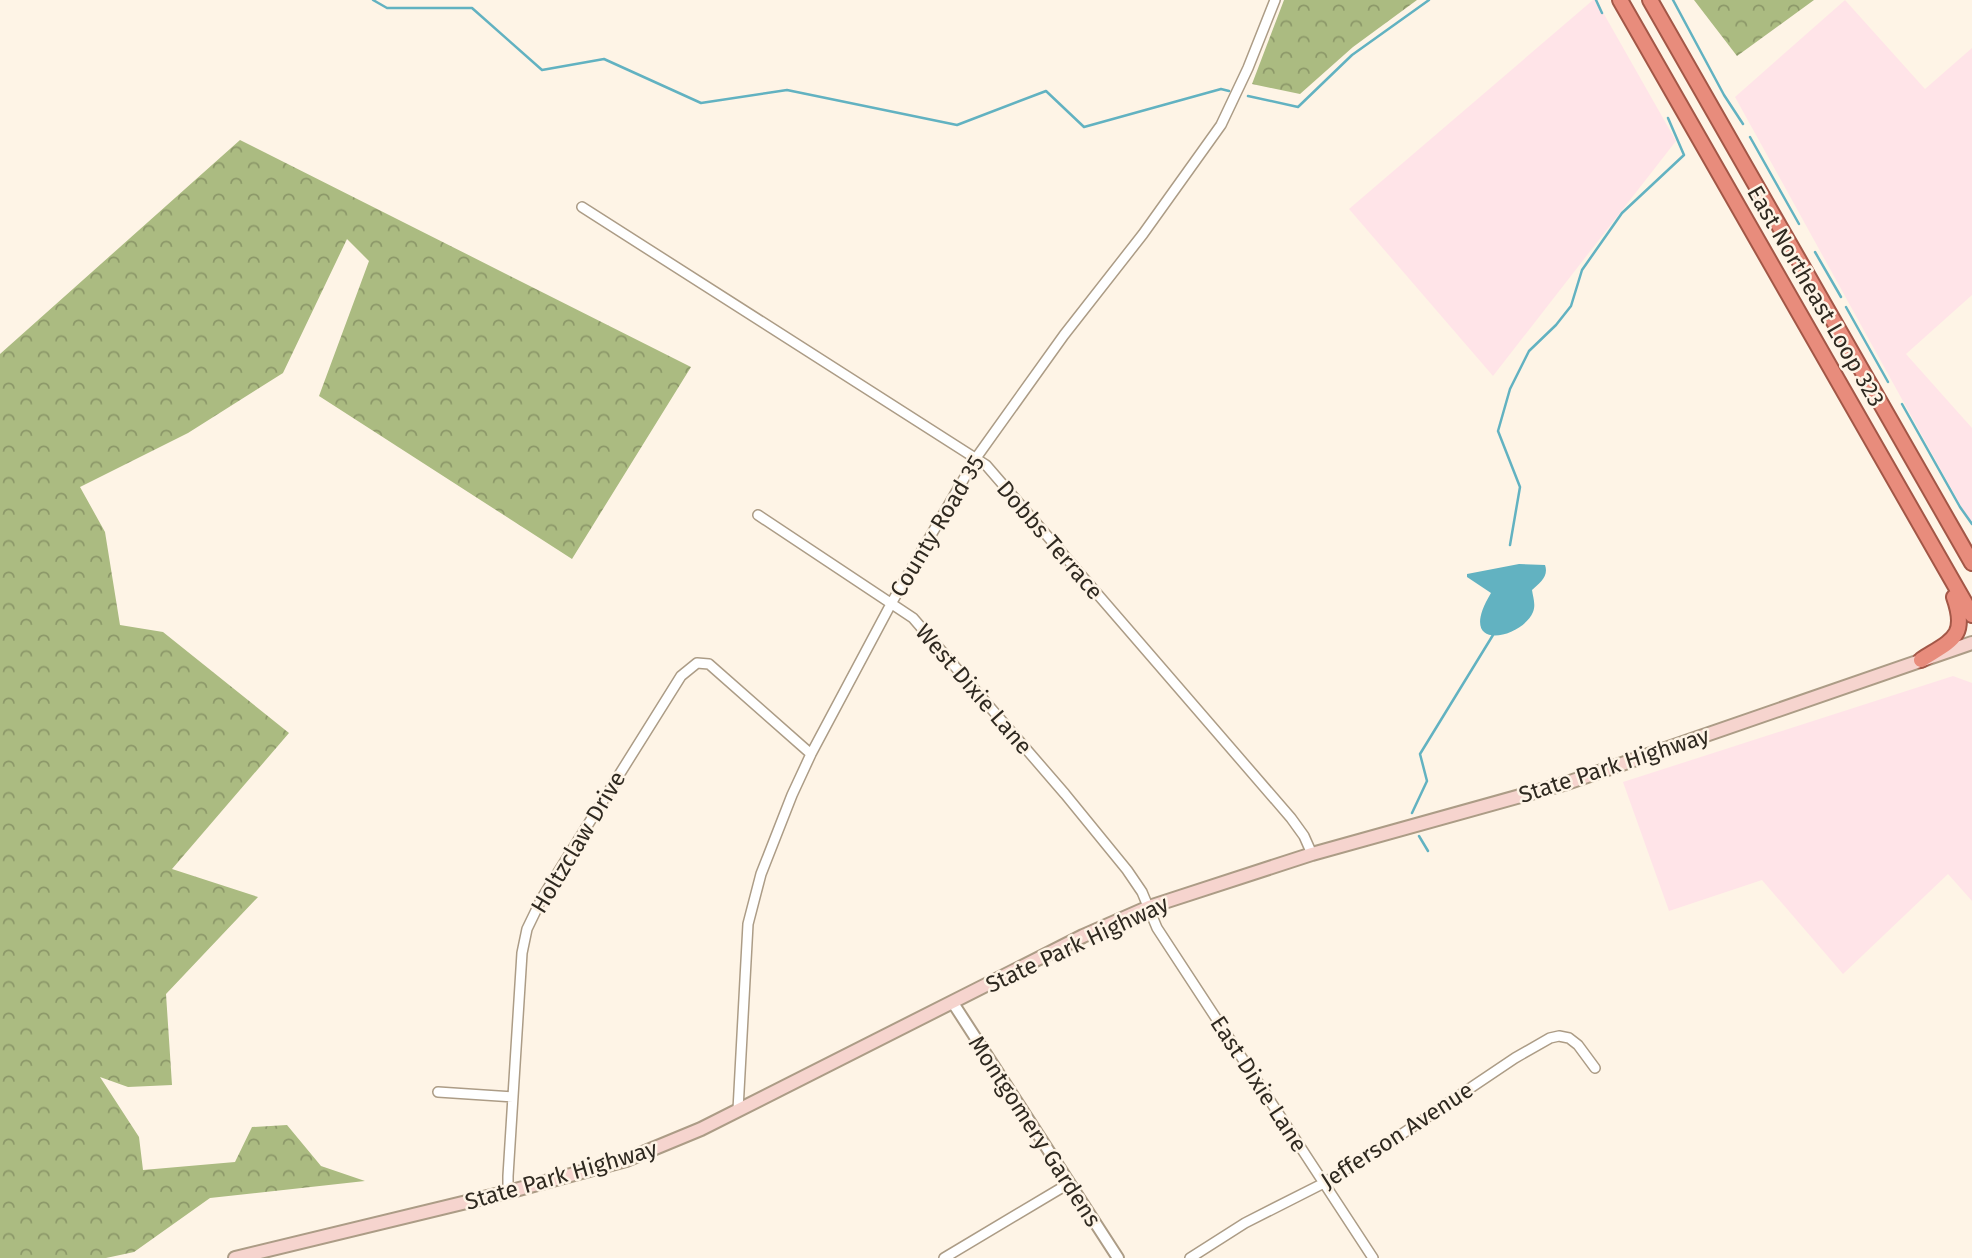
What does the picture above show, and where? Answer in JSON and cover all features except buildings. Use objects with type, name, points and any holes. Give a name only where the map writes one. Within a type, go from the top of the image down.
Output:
[{"type":"highway","name":"East Northeast Loop 323","points":[[1620,0],[1972,615]]},
{"type":"highway","name":"East Northeast Loop 323","points":[[1650,0],[1972,563]]},
{"type":"highway","points":[[1676,98],[1698,85]]},
{"type":"highway","points":[[1772,264],[1793,251]]},
{"type":"highway","points":[[1892,477],[1915,465]]},
{"type":"highway","points":[[1921,660],[1950,640],[1959,627],[1959,611],[1945,569]]},
{"type":"main road","name":"State Park Highway","points":[[235,1258],[508,1192],[626,1160],[701,1129],[1083,936],[1149,907],[1312,854],[1567,783],[1972,643]]},
{"type":"street","name":"County Road 35","points":[[738,1110],[748,924],[761,874],[811,754],[892,602],[976,458],[1064,335],[1143,234],[1212,139],[1239,89],[1275,0]]},
{"type":"street","name":"Dobbs Terrace","points":[[582,207],[976,458],[992,473],[1291,818],[1304,836],[1312,854]]},
{"type":"street","name":"West Dixie Lane","points":[[758,515],[913,618],[1065,794],[1135,880],[1149,907]]},
{"type":"street","name":"Holtzclaw Drive","points":[[508,1192],[522,953],[531,919],[681,676],[697,663],[709,664],[811,754]]},
{"type":"street","name":"East Dixie Lane","points":[[1149,907],[1157,928],[1373,1258]]},
{"type":"street","name":"Montgomery Gardens","points":[[953,1003],[1118,1258]]},
{"type":"street","name":"Jefferson Avenue","points":[[1190,1258],[1245,1223],[1324,1183],[1550,1038],[1569,1038],[1578,1045],[1595,1068]]},
{"type":"street","points":[[439,1092],[513,1097]]},
{"type":"street","points":[[944,1258],[1068,1184]]},
{"type":"shaded area","points":[[1596,0],[1676,141],[1493,376],[1349,209]]},
{"type":"shaded area","points":[[1845,0],[1925,89],[1972,48],[1972,295],[1906,354],[1972,428],[1972,526],[1735,97]]},
{"type":"shaded area","points":[[1953,676],[1972,683],[1972,901],[1948,874],[1843,974],[1762,880],[1669,911],[1623,782]]},
{"type":"green space","points":[[1284,0],[1417,0],[1353,47],[1300,94],[1252,84]]},
{"type":"green space","points":[[1694,0],[1814,0],[1737,56]]},
{"type":"green space","points":[[240,140],[691,367],[572,559],[319,396],[369,261],[347,239],[283,373],[188,433],[80,487],[105,532],[120,625],[163,632],[289,733],[172,869],[258,897],[166,994],[172,1085],[128,1087],[100,1077],[139,1137],[143,1170],[235,1162],[252,1127],[287,1125],[321,1166],[365,1181],[210,1198],[134,1252],[106,1258],[0,1258],[0,354]]},
{"type":"water","points":[[1519,564],[1545,565],[1545,576],[1532,590],[1533,612],[1517,629],[1494,636],[1485,633],[1480,626],[1482,612],[1491,593],[1467,577],[1467,574]]},
{"type":"waterway","points":[[373,0],[387,8],[472,8],[542,70],[604,59],[701,103],[787,90],[957,125],[1046,91],[1084,127],[1221,89],[1229,91]]},
{"type":"waterway","points":[[1248,96],[1298,107],[1352,55],[1429,0]]},
{"type":"waterway","points":[[1596,0],[1602,13]]},
{"type":"waterway","points":[[1673,0],[1724,95],[1743,124]]},
{"type":"waterway","points":[[1510,545],[1520,487],[1498,431],[1510,389],[1529,351],[1571,306],[1582,270],[1622,213],[1684,155],[1668,118]]},
{"type":"waterway","points":[[1750,137],[1799,224]]},
{"type":"waterway","points":[[1815,252],[1841,297]]},
{"type":"waterway","points":[[1846,307],[1888,382]]},
{"type":"waterway","points":[[1902,404],[1972,524]]},
{"type":"waterway","points":[[1412,813],[1427,781],[1420,754],[1493,635]]},
{"type":"waterway","points":[[1419,836],[1428,851]]}]
